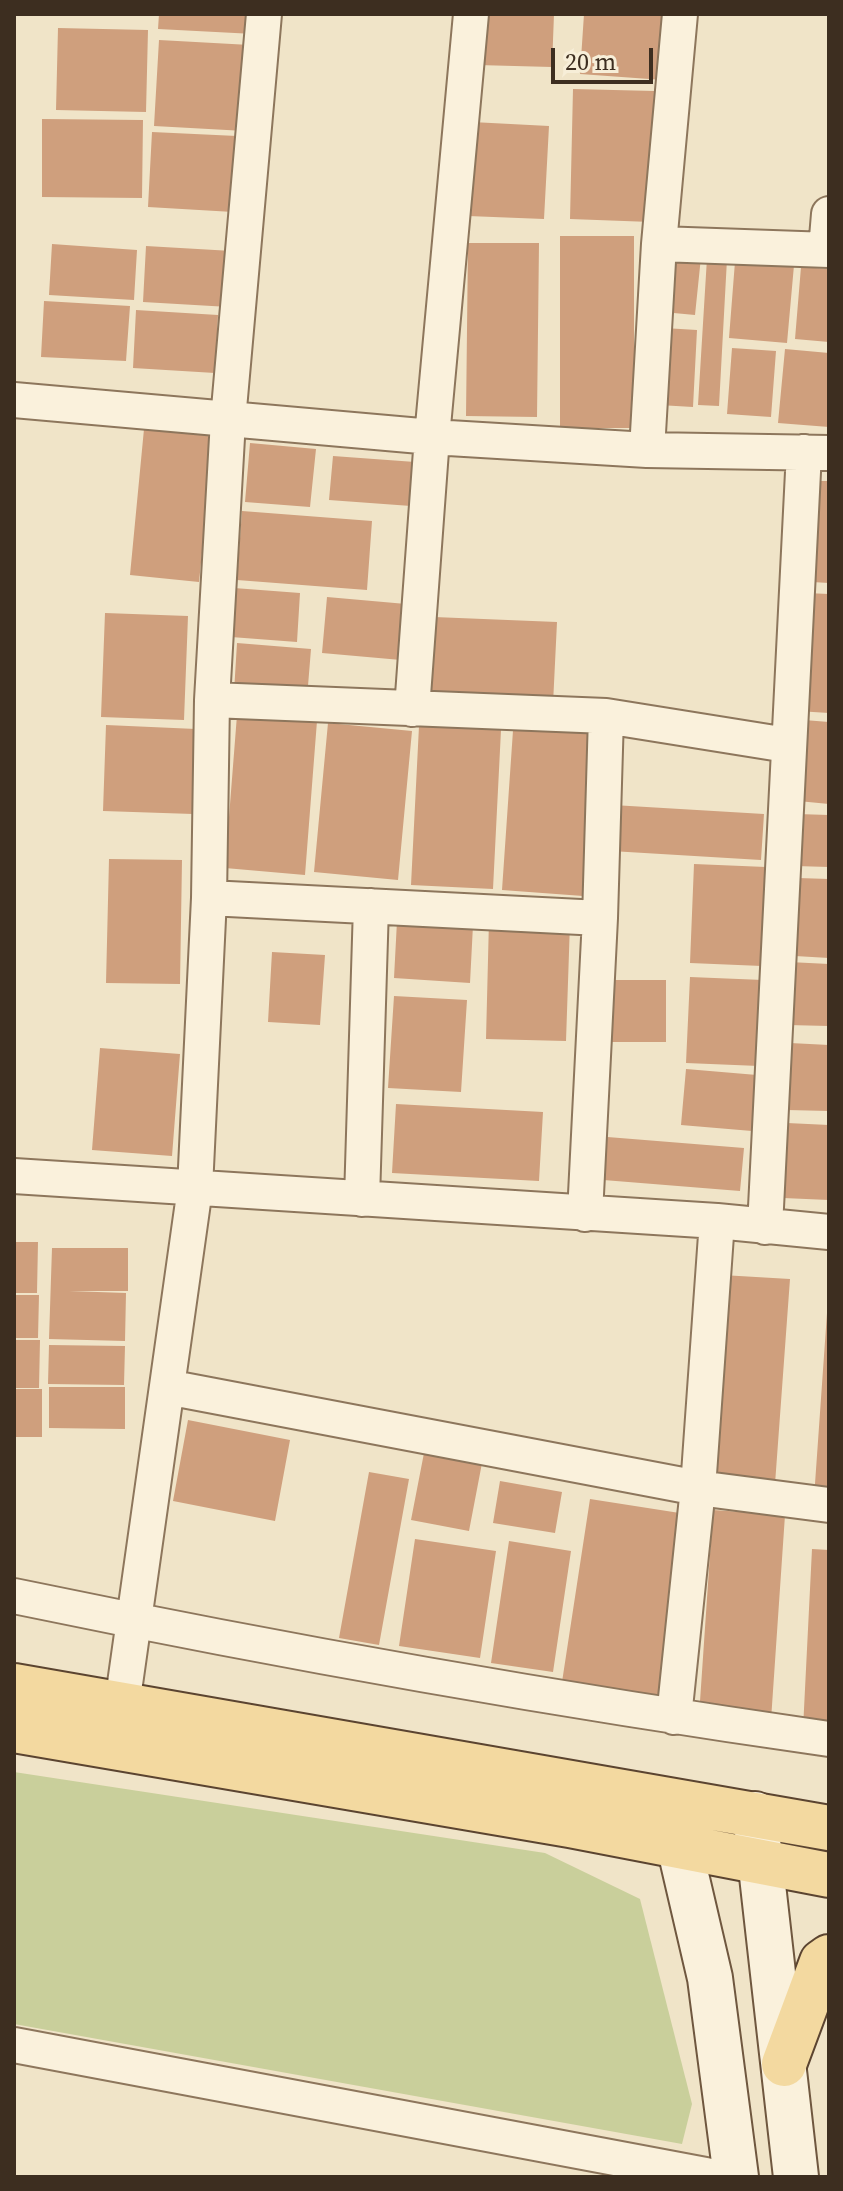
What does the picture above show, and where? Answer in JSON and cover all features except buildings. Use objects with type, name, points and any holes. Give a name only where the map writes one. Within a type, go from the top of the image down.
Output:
[{"type":"main road","points":[[14,1686],[829,1828]]},
{"type":"main road","points":[[14,1730],[679,1845],[829,1875]]},
{"type":"main road","points":[[675,1799],[679,1845],[710,1978],[736,2177]]},
{"type":"main road","points":[[755,1814],[758,1863],[796,2177]]},
{"type":"main road","points":[[784,2064],[822,1962],[829,1957]]},
{"type":"street","points":[[122,1705],[195,1188],[209,898],[212,700],[228,420],[264,14]]},
{"type":"street","points":[[412,709],[432,437],[471,14]]},
{"type":"street","points":[[647,450],[659,244],[680,14]]},
{"type":"street","points":[[659,244],[827,250],[829,214]]},
{"type":"street","points":[[14,400],[432,437],[647,450],[816,453],[787,745],[765,1227]]},
{"type":"street","points":[[212,700],[606,716],[787,745]]},
{"type":"street","points":[[585,1214],[600,918],[606,716]]},
{"type":"street","points":[[209,898],[600,918]]},
{"type":"street","points":[[362,1199],[371,906]]},
{"type":"street","points":[[14,1176],[717,1221],[829,1232]]},
{"type":"street","points":[[674,1717],[698,1488],[717,1221]]},
{"type":"street","points":[[167,1387],[698,1488],[829,1505]]},
{"type":"street","points":[[14,1596],[135,1621],[674,1717],[829,1739]]},
{"type":"street","points":[[14,2045],[630,2169],[716,2177]]},
{"type":"green space","points":[[14,1772],[545,1853],[640,1899],[692,2104],[682,2144],[14,2024]]}]
